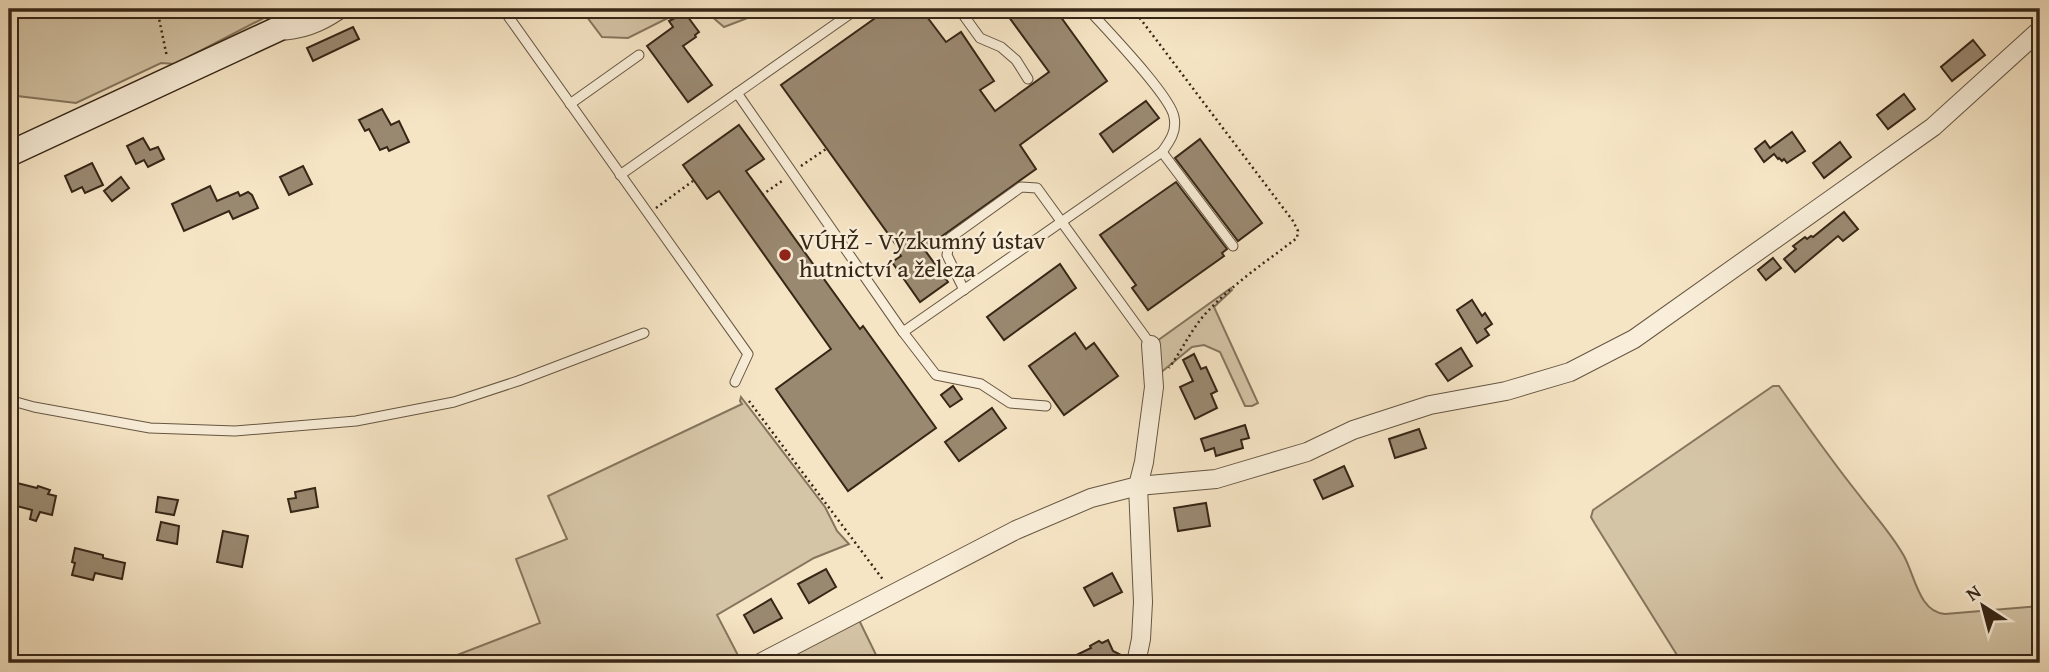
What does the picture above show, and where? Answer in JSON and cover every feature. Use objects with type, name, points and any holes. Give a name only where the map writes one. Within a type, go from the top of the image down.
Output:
[{"type":"main road","points":[[9,154],[321,9]]},
{"type":"street","points":[[760,663],[1016,530],[1091,498],[1138,486],[1216,479],[1307,452],[1353,430],[1430,405],[1506,391],[1570,372],[1634,339],[1933,127],[2040,30]]},
{"type":"street","points":[[1136,663],[1141,639],[1143,602],[1138,486],[1154,387],[1151,345]]},
{"type":"lane","points":[[260,38],[302,34],[331,21],[348,9]]},
{"type":"lane","points":[[503,9],[748,355],[735,382]]},
{"type":"lane","points":[[621,175],[857,9]]},
{"type":"lane","points":[[960,9],[980,38],[1001,47],[1016,60],[1028,79]]},
{"type":"lane","points":[[903,332],[1162,152],[1173,137],[1174,116],[1163,95],[1088,9]]},
{"type":"lane","points":[[570,104],[639,54]]},
{"type":"lane","points":[[737,93],[903,332],[936,375],[981,384],[1010,403],[1046,406]]},
{"type":"lane","points":[[1162,152],[1233,246]]},
{"type":"lane","points":[[964,290],[947,255],[950,238],[1021,187],[1037,188],[1151,345]]},
{"type":"lane","points":[[9,400],[150,428],[235,431],[356,421],[454,402],[518,381],[644,333]]},
{"type":"path","points":[[157,9],[171,78]]},
{"type":"path","points":[[1133,9],[1298,231],[1297,239],[1209,309],[1163,376]]},
{"type":"path","points":[[648,214],[693,181]]},
{"type":"path","points":[[750,401],[893,593]]},
{"type":"shaded area","points":[[9,9],[137,9],[141,16],[144,9],[281,9],[175,64],[161,63],[76,103],[9,95]]},
{"type":"shaded area","points":[[581,9],[686,9],[628,38],[602,37]]},
{"type":"shaded area","points":[[703,9],[771,9],[724,27]]},
{"type":"shaded area","points":[[1231,288],[1214,307],[1258,403],[1252,406],[1245,406],[1220,352],[1204,345],[1192,347],[1159,374],[1157,341]]},
{"type":"shaded area","points":[[1773,386],[1779,386],[1894,540],[1929,607],[1945,614],[2040,606],[2040,663],[1682,663],[1595,524],[1591,517],[1593,510]]},
{"type":"shaded area","points":[[741,397],[825,507],[837,531],[849,544],[814,558],[717,615],[742,663],[452,663],[452,657],[540,623],[516,559],[567,539],[548,496],[742,404]]},
{"type":"shaded area","points":[[858,618],[880,663],[774,663]]},
{"type":"building","points":[[888,9],[921,9],[946,42],[961,32],[994,81],[980,90],[995,111],[1049,72],[1003,9],[1055,9],[1107,81],[1020,145],[1036,169],[924,249],[948,282],[920,302],[892,262],[901,256],[897,250],[899,249],[781,85]]},
{"type":"building","points":[[685,13],[699,32],[683,46],[712,85],[688,102],[647,46],[673,27],[669,21]]},
{"type":"building","points":[[353,27],[359,39],[313,61],[307,48]]},
{"type":"building","points":[[1973,40],[1985,55],[1952,81],[1941,67]]},
{"type":"building","points":[[1904,94],[1915,109],[1888,129],[1877,115]]},
{"type":"building","points":[[1146,101],[1159,118],[1113,152],[1100,134]]},
{"type":"building","points":[[382,109],[391,125],[399,121],[409,142],[389,151],[387,147],[380,150],[369,129],[365,131],[359,120]]},
{"type":"building","points":[[739,125],[764,159],[746,171],[860,329],[863,326],[936,428],[848,491],[776,389],[831,349],[719,191],[707,199],[683,165]]},
{"type":"building","points":[[1792,132],[1805,151],[1787,163],[1774,154],[1764,162],[1755,149],[1765,141],[1770,148]]},
{"type":"building","points":[[143,138],[150,150],[158,147],[164,159],[148,167],[144,160],[136,164],[127,146]]},
{"type":"building","points":[[1200,139],[1262,223],[1238,241],[1175,158]]},
{"type":"building","points":[[1840,142],[1851,157],[1824,178],[1813,163]]},
{"type":"building","points":[[92,163],[103,185],[85,193],[82,187],[72,192],[65,176]]},
{"type":"building","points":[[303,166],[312,184],[289,195],[280,177]]},
{"type":"building","points":[[121,177],[129,188],[112,201],[104,191]]},
{"type":"building","points":[[1176,182],[1227,249],[1222,253],[1224,256],[1148,310],[1132,288],[1136,285],[1100,235]]},
{"type":"building","points":[[210,186],[217,201],[238,192],[240,196],[248,192],[258,208],[233,219],[229,211],[184,231],[172,204]]},
{"type":"building","points":[[1844,212],[1858,229],[1843,241],[1838,236],[1795,272],[1784,259],[1796,249],[1793,246],[1805,237],[1813,237]]},
{"type":"building","points":[[1773,258],[1781,268],[1766,280],[1758,270]]},
{"type":"building","points":[[1060,264],[1076,288],[1004,340],[987,317]]},
{"type":"building","points":[[1472,300],[1482,316],[1485,313],[1492,324],[1485,329],[1489,335],[1477,343],[1457,310]]},
{"type":"building","points":[[1075,333],[1086,349],[1094,343],[1118,376],[1064,415],[1029,366]]},
{"type":"building","points":[[1461,348],[1472,366],[1448,381],[1436,364]]},
{"type":"building","points":[[1194,354],[1201,369],[1206,367],[1217,391],[1211,394],[1217,408],[1195,419],[1180,387],[1193,381],[1183,360]]},
{"type":"building","points":[[953,386],[962,399],[950,407],[941,395]]},
{"type":"building","points":[[992,408],[1006,428],[959,461],[945,442]]},
{"type":"building","points":[[1245,425],[1249,438],[1241,440],[1243,448],[1216,456],[1214,448],[1205,451],[1201,439]]},
{"type":"building","points":[[1419,429],[1426,448],[1395,458],[1389,439]]},
{"type":"building","points":[[1344,466],[1353,486],[1323,499],[1314,480]]},
{"type":"building","points":[[9,481],[50,490],[48,494],[56,496],[52,515],[40,512],[36,521],[30,519],[32,510],[9,504]]},
{"type":"building","points":[[315,488],[318,507],[291,512],[288,499],[296,498],[295,492]]},
{"type":"building","points":[[158,497],[178,500],[174,515],[156,512]]},
{"type":"building","points":[[1206,503],[1210,526],[1178,531],[1174,508]]},
{"type":"building","points":[[161,522],[179,526],[177,544],[157,540]]},
{"type":"building","points":[[223,531],[248,536],[242,567],[217,562]]},
{"type":"building","points":[[75,548],[125,563],[122,579],[95,573],[93,580],[72,575]]},
{"type":"building","points":[[826,569],[836,587],[809,603],[798,584]]},
{"type":"building","points":[[1112,573],[1122,592],[1094,606],[1084,588]]},
{"type":"building","points":[[771,599],[782,618],[754,633],[744,615]]},
{"type":"building","points":[[1108,640],[1113,651],[1121,655],[1105,663],[1060,663],[1091,648],[1090,646],[1099,641],[1102,643]]},
{"type":"waterway","points":[[9,11],[22,9]]},
{"type":"place","name":"VÚHŽ - Výzkumný ústav hutnictví a železa","points":[[785,255]]}]
